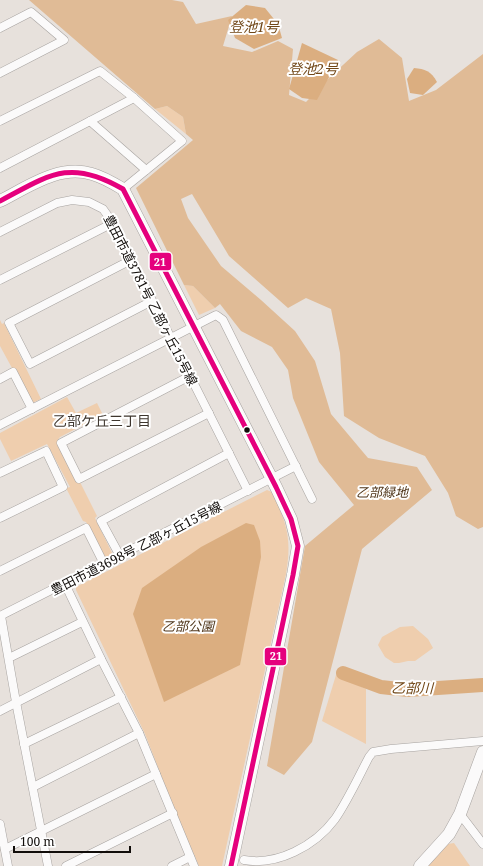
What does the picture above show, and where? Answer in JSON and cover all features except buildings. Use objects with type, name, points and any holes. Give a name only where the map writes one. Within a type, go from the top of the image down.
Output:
[{"type":"street","points":[[0,28],[31,12],[64,40],[0,73]]},
{"type":"street","points":[[0,121],[100,71],[134,98],[182,141],[123,189]]},
{"type":"street","points":[[0,168],[134,98]]},
{"type":"street","points":[[90,121],[146,170]]},
{"type":"street","points":[[0,201],[50,176],[60,173],[71,172],[91,174],[123,189],[272,479],[291,519],[298,546],[292,583],[231,866]]},
{"type":"street","name":"豊田市道3781号 乙部ヶ丘15号線","points":[[0,232],[57,203],[72,200],[89,202],[103,209],[113,224],[132,260],[248,491]]},
{"type":"street","points":[[0,280],[113,224]]},
{"type":"street","points":[[132,260],[9,323],[30,364],[152,301]]},
{"type":"street","points":[[0,425],[216,315],[223,320],[312,499]]},
{"type":"street","points":[[0,379],[13,372],[32,409]]},
{"type":"street","points":[[190,376],[61,443],[79,479],[209,413]]},
{"type":"street","points":[[0,473],[46,451],[63,487],[0,518]]},
{"type":"street","points":[[120,556],[101,521],[229,453]]},
{"type":"street","name":"豊田市道3698号 乙部ヶ丘15号線","points":[[0,616],[296,466]]},
{"type":"street","points":[[0,571],[86,528],[104,564]]},
{"type":"street","points":[[64,584],[139,733],[194,866]]},
{"type":"street","points":[[0,616],[48,866]]},
{"type":"street","points":[[9,658],[82,622]]},
{"type":"street","points":[[0,711],[101,659]]},
{"type":"street","points":[[24,744],[120,697]]},
{"type":"street","points":[[33,787],[139,733]]},
{"type":"street","points":[[244,860],[264,862],[285,858],[308,845],[334,821],[373,752],[483,741]]},
{"type":"street","points":[[420,866],[449,834],[460,814],[483,752]]},
{"type":"street","points":[[5,849],[42,832],[156,774]]},
{"type":"street","points":[[66,866],[173,813]]},
{"type":"street","points":[[460,814],[483,844]]},
{"type":"street","points":[[0,824],[8,866]]},
{"type":"street","points":[[172,866],[190,857]]},
{"type":"green space","name":"乙部緑地","points":[[29,0],[172,0],[183,2],[196,24],[232,16],[223,46],[252,52],[278,41],[293,49],[289,95],[306,102],[357,52],[379,39],[402,58],[409,101],[436,90],[483,54],[483,527],[478,529],[456,516],[448,493],[425,456],[379,438],[344,416],[340,353],[331,309],[306,298],[288,308],[229,256],[192,194],[181,199],[188,218],[221,266],[295,331],[315,361],[331,414],[368,458],[417,467],[432,490],[362,549],[312,742],[284,775],[267,766],[305,546],[354,505],[319,462],[293,398],[288,370],[272,347],[241,331],[220,304],[215,308],[193,286],[184,285],[136,188],[193,140],[186,134],[183,117],[167,106],[155,109]]},
{"type":"green space","points":[[167,106],[183,117],[186,134],[155,109]]},
{"type":"green space","points":[[184,285],[193,286],[215,308],[199,315]]},
{"type":"green space","points":[[0,320],[2,324],[4,323],[41,399],[32,403],[14,368],[12,368],[0,346]]},
{"type":"green space","points":[[67,397],[76,413],[97,403],[103,415],[60,437],[57,441],[77,483],[80,482],[97,516],[95,518],[113,555],[106,559],[86,522],[83,521],[66,488],[70,487],[47,444],[11,461],[0,439],[0,433]]},
{"type":"green space","name":"乙部公園","points":[[267,490],[272,492],[285,523],[288,541],[288,561],[286,574],[222,866],[199,866],[177,816],[145,734],[76,590],[76,587]]},
{"type":"green space","points":[[413,626],[428,639],[433,648],[415,661],[394,663],[385,657],[378,645],[382,637],[400,627]]},
{"type":"green space","points":[[336,675],[366,689],[366,744],[322,721]]},
{"type":"green space","points":[[454,843],[470,866],[426,866],[448,844]]},
{"type":"water","name":"登池1号","points":[[246,5],[265,8],[278,24],[282,38],[254,49],[235,38],[228,20]]},
{"type":"water","name":"登池2号","points":[[302,43],[338,60],[317,100],[302,98],[289,89]]},
{"type":"water","points":[[414,68],[427,71],[437,82],[423,95],[410,93],[407,79]]},
{"type":"water","points":[[246,523],[254,525],[260,541],[261,557],[240,665],[164,702],[133,614],[142,588],[201,547]]},
{"type":"waterway","name":"乙部川","points":[[343,673],[381,687],[408,690],[483,685]]},
{"type":"transit line","name":"21","points":[[0,201],[46,178],[74,172],[88,174],[123,189],[291,519],[298,546],[293,575],[231,866]]},
{"type":"district","name":"乙部ケ丘三丁目","points":[[102,421]]}]
